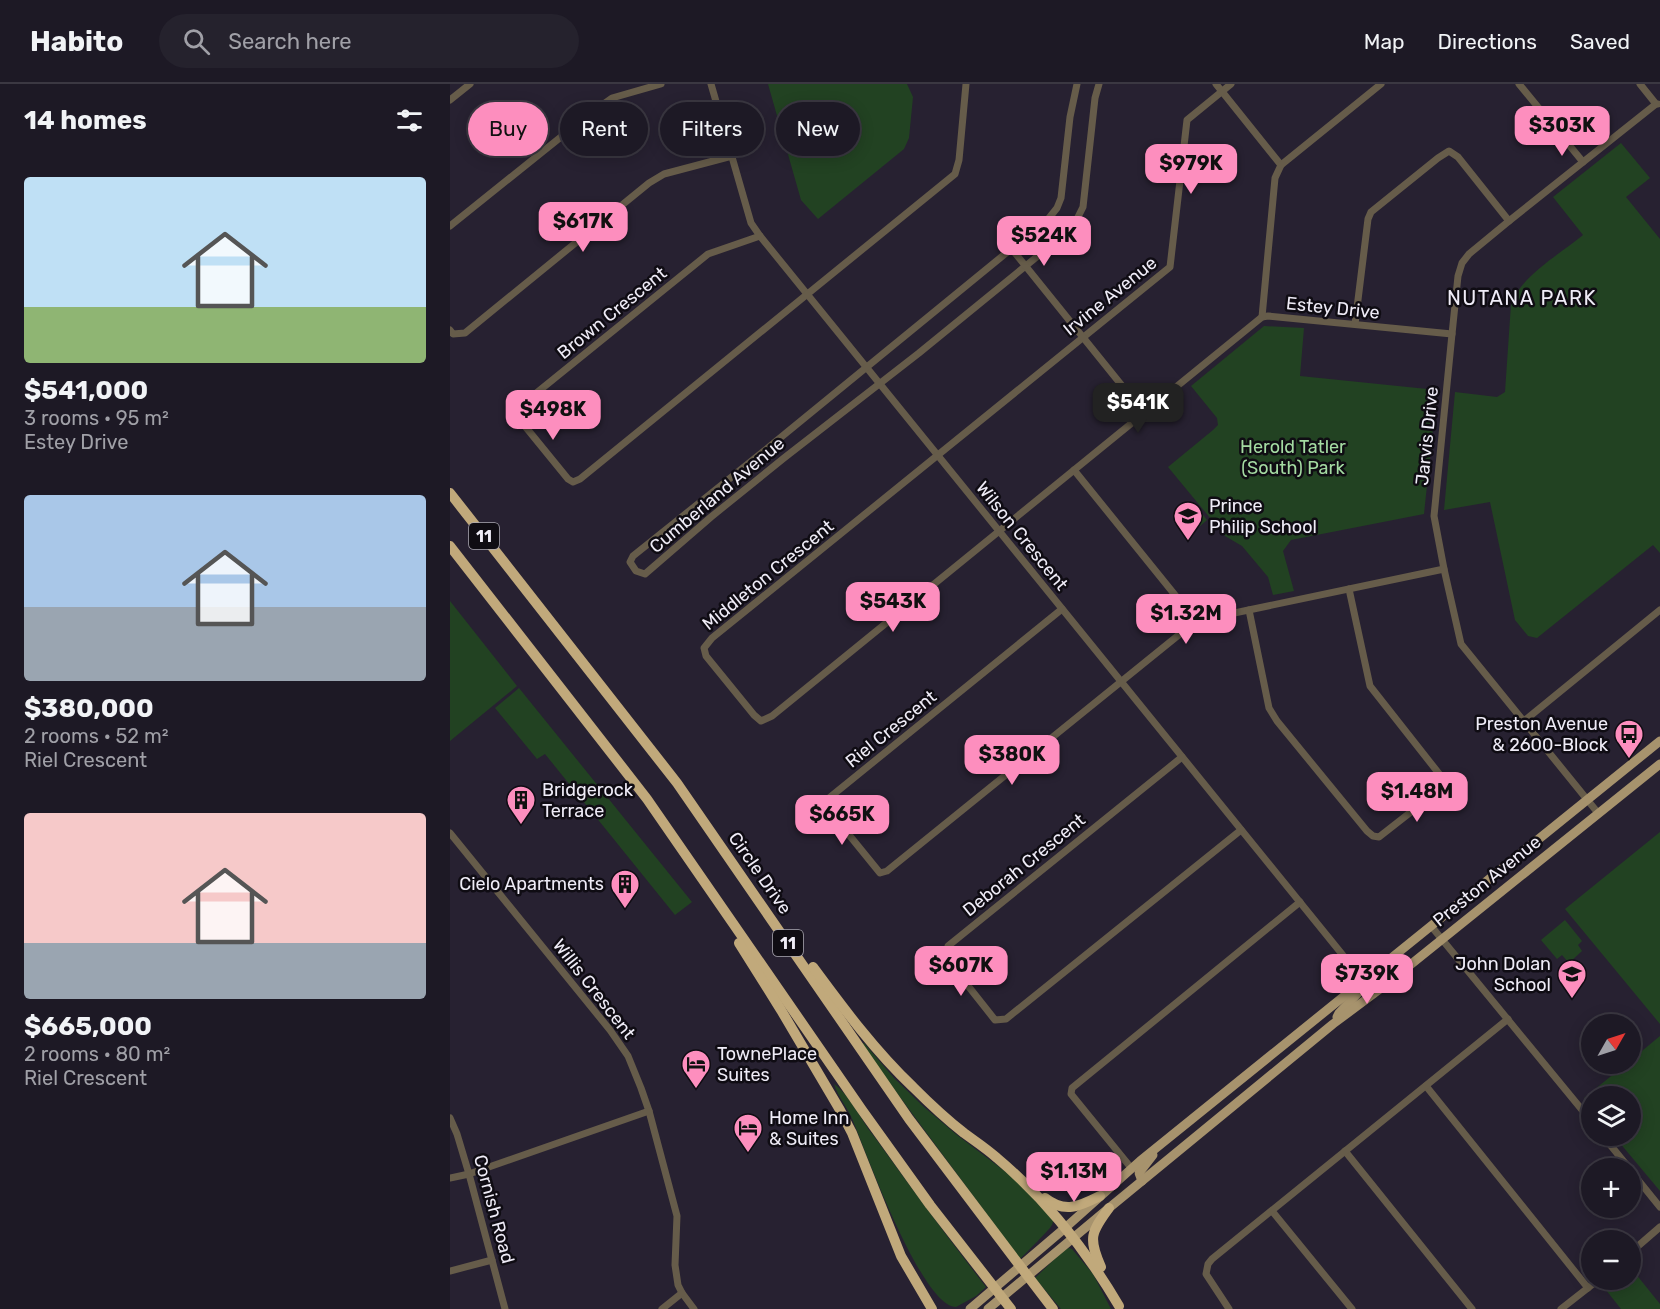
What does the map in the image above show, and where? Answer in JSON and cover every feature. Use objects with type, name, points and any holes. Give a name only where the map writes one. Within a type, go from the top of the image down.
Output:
[{"type":"highway","name":"Circle Drive","points":[[450,493],[677,783],[909,1119],[1053,1309]]},
{"type":"highway","name":"11","points":[[450,546],[647,799],[862,1110],[930,1205],[1011,1309]]},
{"type":"highway","points":[[715,838],[848,1014],[892,1067],[962,1131],[996,1157],[1049,1208],[1098,1272],[1119,1307]]},
{"type":"highway","points":[[691,863],[799,1038],[840,1110],[852,1133],[901,1256],[932,1309]]},
{"type":"highway","points":[[1028,1186],[1051,1203],[1067,1208],[1081,1206],[1100,1196]]},
{"type":"highway","points":[[1109,1208],[1095,1226],[1094,1252],[1119,1307]]},
{"type":"highway","points":[[913,1277],[940,1309]]},
{"type":"main road","name":"Preston Avenue","points":[[970,1309],[1132,1168],[1660,741]]},
{"type":"main road","name":"Preston Avenue","points":[[988,1309],[1334,1024],[1660,764]]},
{"type":"main road","name":"Preston Avenue","points":[[1334,1024],[1339,1013],[1364,987],[1363,980]]},
{"type":"main road","points":[[1363,980],[1384,986]]},
{"type":"main road","name":"Preston Avenue","points":[[1142,1181],[1139,1173],[1160,1146]]},
{"type":"street","points":[[450,100],[470,84]]},
{"type":"street","points":[[450,226],[612,98],[661,84]]},
{"type":"street","name":"Wilson Crescent","points":[[711,84],[716,102]]},
{"type":"street","points":[[807,295],[955,174],[959,160],[966,84]]},
{"type":"street","name":"Cumberland Avenue","points":[[1077,84],[1070,117],[1061,198],[1049,218],[633,556],[630,562],[636,571],[645,574],[756,480],[880,384],[1075,224],[1083,207],[1095,98],[1099,84]]},
{"type":"street","points":[[1216,84],[1281,165]]},
{"type":"street","name":"Irvine Avenue","points":[[937,455],[1170,267],[1187,120],[1231,84]]},
{"type":"street","points":[[1262,317],[1275,178],[1281,165],[1381,84]]},
{"type":"street","points":[[1520,84],[1582,162]]},
{"type":"street","points":[[1640,84],[1658,104]]},
{"type":"street","name":"Jarvis Drive","points":[[1598,813],[1461,644],[1434,516],[1458,276],[1462,263],[1469,254],[1509,221],[1658,104]]},
{"type":"street","points":[[1355,324],[1368,219],[1371,212],[1438,158],[1449,151],[1458,157],[1509,221]]},
{"type":"street","points":[[450,330],[453,334],[465,333],[649,183],[664,174],[732,156]]},
{"type":"street","name":"Wilson Crescent","points":[[732,156],[751,223],[760,236],[1363,980]]},
{"type":"street","name":"Brown Crescent","points":[[760,236],[708,254],[524,403],[517,414],[563,473],[573,482],[580,479],[807,295]]},
{"type":"street","points":[[1011,248],[1144,413]]},
{"type":"street","name":"Estey Drive","points":[[999,531],[1262,317],[1452,334]]},
{"type":"street","name":"Middleton Crescent","points":[[937,455],[712,638],[704,648],[706,656],[754,715],[760,721],[772,716],[999,531]]},
{"type":"street","points":[[1074,470],[1196,621]]},
{"type":"street","points":[[1121,681],[1196,621],[1444,569]]},
{"type":"street","points":[[1249,610],[1269,708],[1277,721],[1367,831],[1379,837],[1442,787],[1444,780],[1370,686],[1350,589]]},
{"type":"street","name":"Riel Crescent","points":[[1062,609],[829,798],[825,804],[828,809],[880,873],[887,871],[1121,681]]},
{"type":"street","points":[[1524,721],[1660,610]]},
{"type":"street","name":"Deborah Crescent","points":[[1182,757],[948,946],[946,958],[995,1020],[1006,1019],[1241,830]]},
{"type":"street","name":"Willis Crescent","points":[[450,833],[610,1030],[628,1056],[649,1111],[677,1216],[675,1264],[678,1286],[694,1309]]},
{"type":"street","points":[[1132,1168],[1071,1094],[1072,1088],[1300,902]]},
{"type":"street","points":[[1431,926],[1581,1109]]},
{"type":"street","points":[[1229,1309],[1206,1274],[1208,1264],[1212,1259],[1508,1019]]},
{"type":"street","points":[[1426,1086],[1581,1279]]},
{"type":"street","points":[[450,1179],[649,1111]]},
{"type":"street","name":"Cornish Road","points":[[450,1118],[469,1174],[505,1309]]},
{"type":"street","points":[[1611,1146],[1621,1158]]},
{"type":"street","points":[[1345,1151],[1472,1309]]},
{"type":"street","points":[[1641,1183],[1660,1207]]},
{"type":"street","points":[[1272,1210],[1352,1309]]},
{"type":"street","points":[[1641,1243],[1660,1227]]},
{"type":"street","points":[[450,1271],[492,1260]]},
{"type":"street","points":[[1561,1309],[1585,1290]]},
{"type":"street","points":[[662,1309],[681,1293]]},
{"type":"green space","points":[[768,84],[907,84],[913,97],[909,138],[904,149],[818,219],[801,200],[788,156],[860,156],[860,102],[776,102],[776,112]]},
{"type":"green space","points":[[1621,143],[1650,178],[1626,197],[1660,239],[1660,553],[1653,545],[1537,638],[1528,636],[1515,620],[1490,502],[1444,510],[1455,392],[1497,397],[1505,392],[1511,304],[1523,284],[1532,275],[1583,235],[1553,197]]},
{"type":"green space","name":"Herold Tatler (South) Park","points":[[1264,326],[1304,328],[1300,376],[1437,390],[1424,514],[1291,540],[1283,551],[1294,591],[1273,595],[1268,577],[1242,546],[1225,536],[1168,467],[1218,425],[1217,418],[1191,386]]},
{"type":"green space","points":[[1193,502],[1207,520],[1199,527],[1185,509]]},
{"type":"green space","points":[[450,601],[517,686],[450,741]]},
{"type":"green space","points":[[519,688],[692,902],[675,915],[545,754],[537,759],[495,708]]},
{"type":"green space","points":[[1660,832],[1660,1024],[1565,909]]},
{"type":"green space","points":[[1565,920],[1582,941],[1578,945],[1582,951],[1569,963],[1562,955],[1557,959],[1541,940]]},
{"type":"green space","points":[[1660,1036],[1660,1191],[1641,1168],[1641,1158],[1632,1158],[1622,1146],[1641,1146],[1641,1086],[1599,1086],[1614,1074],[1641,1074],[1641,1052]]},
{"type":"green space","points":[[864,1043],[894,1078],[924,1107],[1015,1179],[1053,1220],[1051,1227],[1020,1259],[877,1066],[862,1044]]},
{"type":"green space","points":[[834,1084],[850,1101],[868,1129],[986,1287],[976,1296],[956,1307],[942,1300],[927,1282],[897,1226],[851,1116]]},
{"type":"green space","points":[[1069,1248],[1093,1274],[1111,1309],[1061,1309],[1035,1278],[1065,1249]]},
{"type":"green space","points":[[1641,1280],[1660,1304],[1660,1309],[1621,1309],[1606,1290],[1641,1290]]},
{"type":"place","name":"Prince Philip School","points":[[1188,542]]},
{"type":"place","name":"Preston Avenue & 2600-Block","points":[[1629,760]]},
{"type":"place","name":"Bridgerock Terrace","points":[[521,826]]},
{"type":"place","name":"Cielo Apartments","points":[[625,910]]},
{"type":"place","name":"John Dolan School","points":[[1572,1000]]},
{"type":"place","name":"TownePlace Suites","points":[[696,1090]]},
{"type":"place","name":"Home Inn & Suites","points":[[748,1154]]},
{"type":"district","name":"NUTANA PARK","points":[[1522,298]]}]
